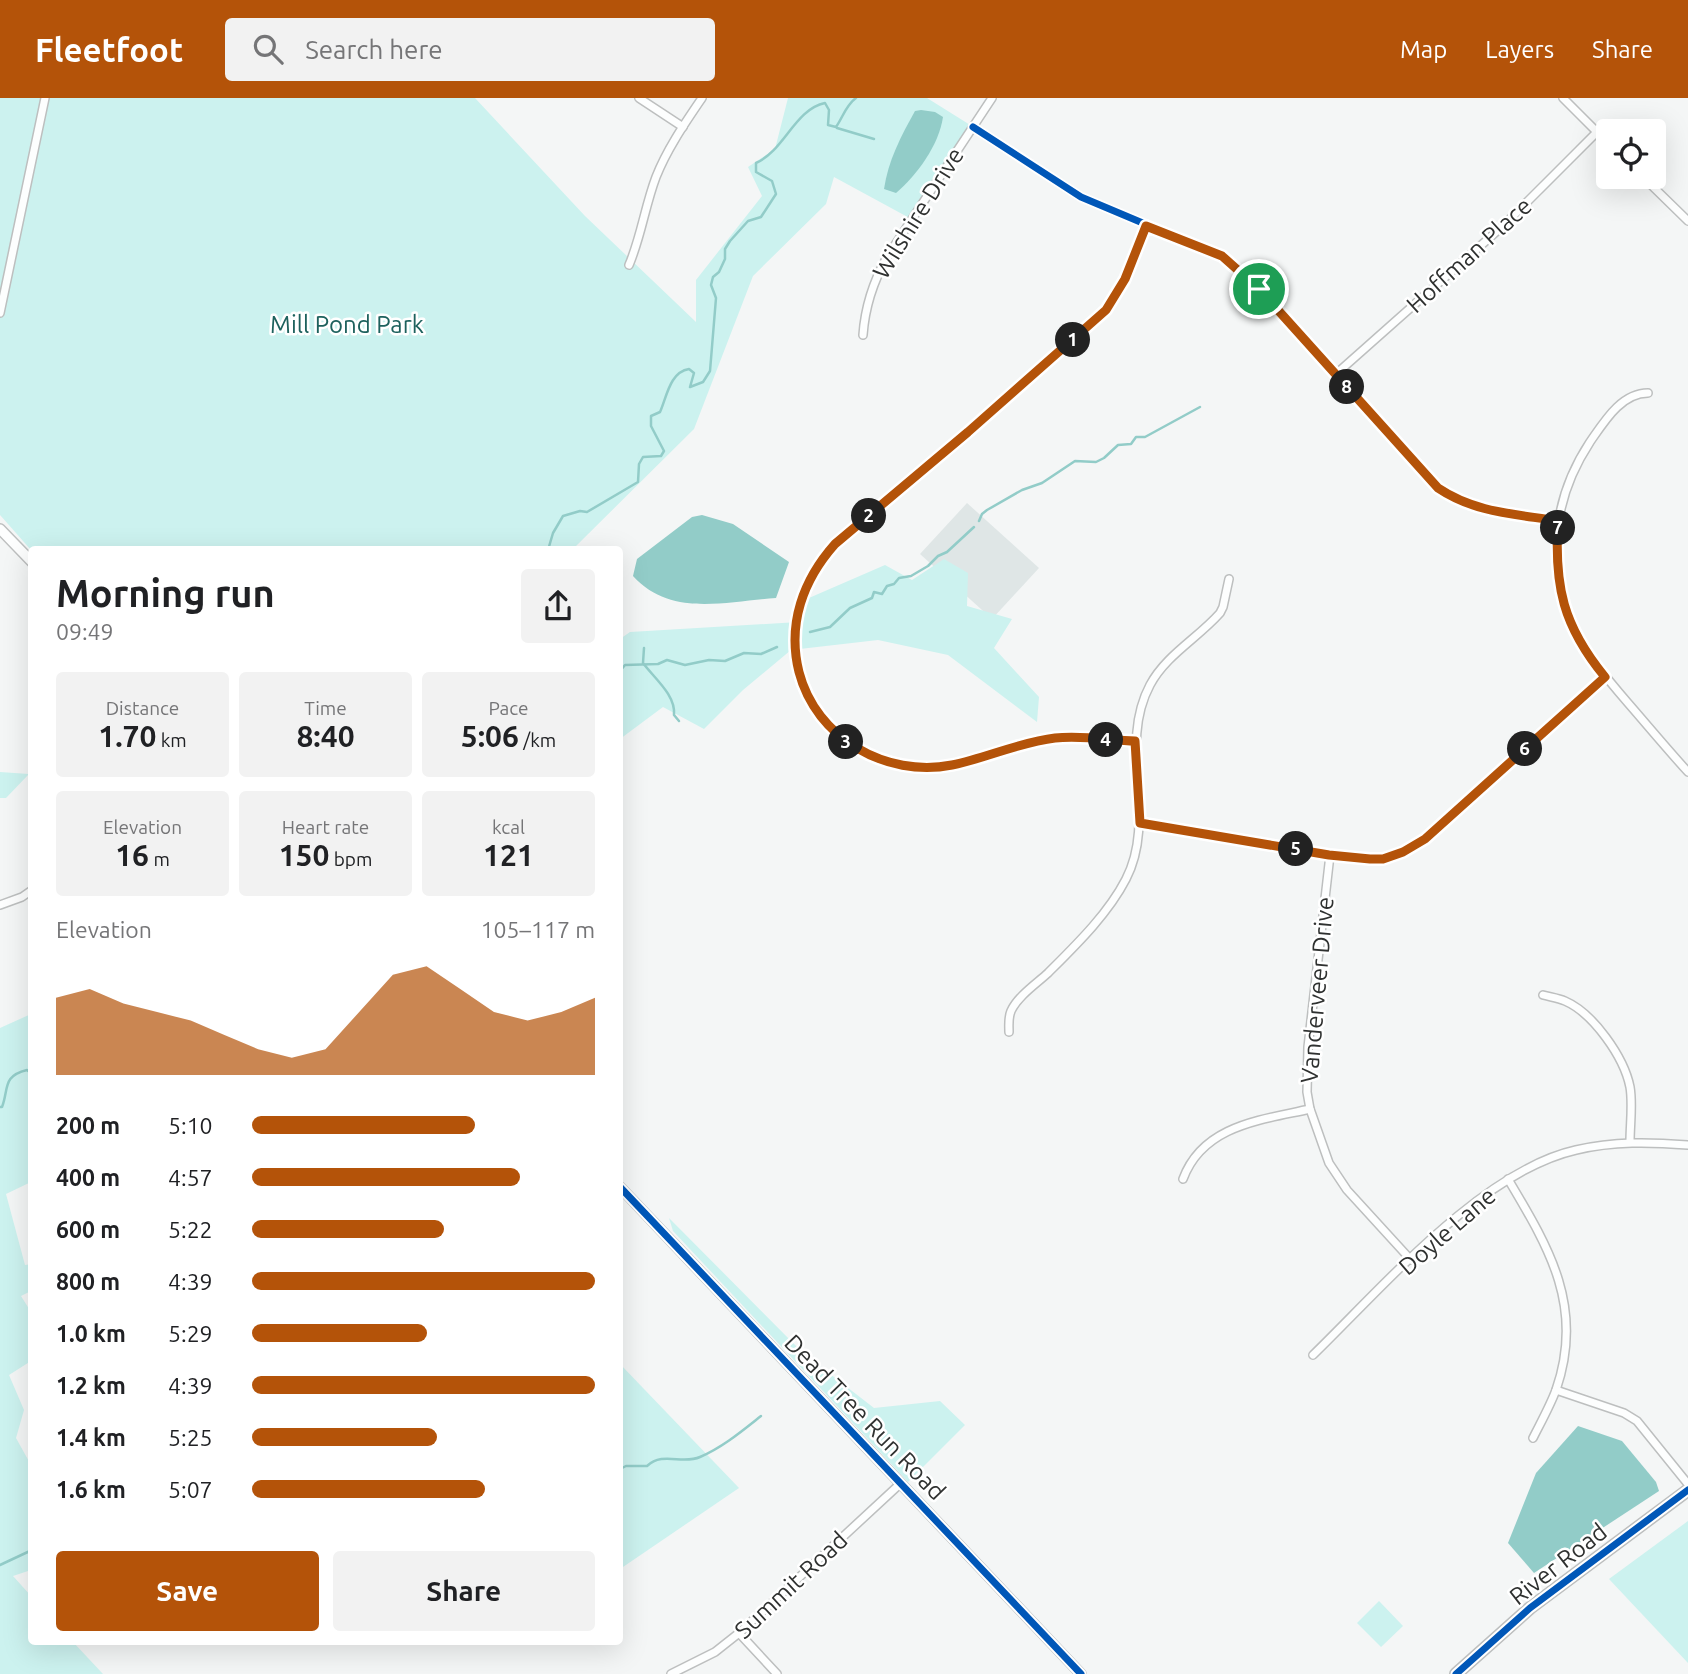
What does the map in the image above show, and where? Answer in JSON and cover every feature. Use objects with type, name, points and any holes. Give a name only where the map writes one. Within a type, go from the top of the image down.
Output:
[{"type":"main road","name":"River Road","points":[[1456,1674],[1530,1608],[1688,1490]]},
{"type":"street","points":[[0,313],[45,98]]},
{"type":"street","points":[[639,98],[683,127]]},
{"type":"street","points":[[629,265],[639,242],[657,175],[668,150],[702,98]]},
{"type":"street","name":"Wilshire Drive","points":[[863,335],[864,313],[874,279],[992,98]]},
{"type":"street","points":[[1563,98],[1596,131]]},
{"type":"street","points":[[973,127],[1081,197],[1231,262],[1259,289],[1438,488],[1456,500],[1490,511],[1558,521]]},
{"type":"street","name":"Hoffman Place","points":[[1336,374],[1505,224],[1596,133]]},
{"type":"street","points":[[1655,189],[1688,221]]},
{"type":"street","points":[[1135,741],[1058,737],[951,765],[908,765],[885,761],[844,741],[824,721],[801,678],[795,647],[801,600],[806,584],[822,559],[835,544],[968,432],[1106,310],[1125,279],[1146,226]]},
{"type":"street","points":[[1648,393],[1633,395],[1605,420],[1578,460],[1558,521],[1556,553],[1560,593],[1570,622],[1584,649],[1688,772]]},
{"type":"street","points":[[0,529],[28,558]]},
{"type":"street","points":[[1009,1032],[1009,1017],[1016,1004],[1071,950],[1120,890],[1134,857],[1140,823],[1135,741],[1139,714],[1150,686],[1166,662],[1220,613],[1229,579]]},
{"type":"street","points":[[1140,823],[1329,855],[1383,859],[1403,852],[1425,839],[1605,677]]},
{"type":"street","points":[[1681,764],[1688,758]]},
{"type":"street","name":"Vanderveer Drive","points":[[1329,855],[1308,1047],[1307,1092],[1310,1109],[1329,1163],[1354,1198],[1411,1260]]},
{"type":"street","points":[[0,905],[28,892]]},
{"type":"street","points":[[1543,995],[1571,1004],[1592,1022],[1623,1062],[1630,1087],[1630,1142]]},
{"type":"street","points":[[1183,1179],[1197,1153],[1225,1130],[1310,1109]]},
{"type":"street","name":"Doyle Lane","points":[[1313,1355],[1474,1202],[1508,1179],[1530,1167],[1575,1150],[1630,1142],[1688,1145]]},
{"type":"street","points":[[1508,1179],[1549,1252],[1564,1297],[1566,1336],[1563,1359],[1556,1390],[1533,1438]]},
{"type":"street","name":"Dead Tree Run Road","points":[[623,1190],[1081,1674]]},
{"type":"street","points":[[1556,1390],[1637,1420],[1688,1484]]},
{"type":"street","name":"Summit Road","points":[[671,1674],[715,1652],[739,1633],[901,1483]]},
{"type":"street","points":[[739,1633],[777,1674]]},
{"type":"shaded area","points":[[915,111],[935,112],[943,117],[937,138],[926,159],[904,186],[896,193],[884,189],[900,139]]},
{"type":"shaded area","points":[[967,503],[1039,568],[992,619],[920,554]]},
{"type":"shaded area","points":[[702,515],[733,524],[789,562],[776,598],[700,604],[682,602],[664,598],[633,576],[637,559],[692,517]]},
{"type":"shaded area","points":[[1578,1426],[1622,1441],[1656,1482],[1659,1491],[1534,1573],[1508,1543],[1536,1473]]},
{"type":"green space","name":"Mill Pond Park","points":[[0,98],[475,98],[585,216],[696,322],[696,280],[762,196],[748,167],[775,149],[788,98],[927,98],[975,128],[915,221],[834,177],[826,204],[753,276],[694,429],[576,546],[28,547],[0,515]]},
{"type":"green space","points":[[944,559],[968,573],[967,606],[1012,619],[994,648],[1039,697],[1037,722],[948,655],[878,640],[791,650],[743,690],[704,729],[663,707],[623,737],[623,637],[630,632],[798,622],[802,601],[885,565],[912,580]]},
{"type":"green space","points":[[0,772],[28,774],[6,798],[0,798]]},
{"type":"green space","points":[[28,1015],[28,1183],[6,1194],[25,1265],[28,1265],[28,1292],[21,1296],[28,1307],[28,1363],[9,1375],[24,1410],[16,1438],[28,1460],[28,1571],[13,1576],[28,1593],[28,1645],[76,1645],[103,1674],[0,1674],[0,1028]]},
{"type":"green space","points":[[669,1218],[803,1353],[874,1408],[940,1401],[965,1425],[908,1482],[673,1231]]},
{"type":"green space","points":[[623,1367],[739,1488],[623,1567]]},
{"type":"green space","points":[[1688,1521],[1688,1663],[1609,1579]]},
{"type":"green space","points":[[1379,1601],[1403,1626],[1381,1647],[1357,1623]]},
{"type":"waterway","points":[[549,546],[563,516],[580,511],[587,512],[638,482],[639,464],[643,457],[661,456],[664,451],[651,426],[651,416],[660,412],[673,380],[689,369],[694,373],[690,387],[703,382],[710,371],[716,298],[711,285],[713,277],[719,272],[730,241],[748,221],[761,217],[776,194],[772,181],[756,172],[756,163],[766,157],[797,121],[815,107],[825,103],[829,110],[828,125],[836,127],[856,98]]},
{"type":"waterway","points":[[837,128],[874,139]]},
{"type":"waterway","points":[[979,521],[987,510],[1022,490],[1042,483],[1075,461],[1096,462],[1118,445],[1131,444],[1136,437],[1145,437],[1200,407]]},
{"type":"waterway","points":[[810,632],[830,627],[850,608],[872,598],[874,592],[882,594],[887,586],[894,584],[899,578],[911,576],[928,566],[974,527]]},
{"type":"waterway","points":[[623,667],[625,665],[658,664],[667,660],[685,665],[709,660],[725,661],[744,653],[761,654],[777,647]]},
{"type":"waterway","points":[[644,648],[643,663],[668,694],[674,715],[679,721]]},
{"type":"waterway","points":[[0,1107],[10,1080],[19,1073],[28,1071]]},
{"type":"waterway","points":[[623,1468],[647,1466],[660,1459],[686,1460],[700,1457],[724,1444],[761,1416]]},
{"type":"waterway","points":[[0,1565],[28,1552]]},
{"type":"cycle path","points":[[973,127],[1081,197],[1221,256],[1259,289],[1438,488],[1481,507],[1558,521]]},
{"type":"cycle path","points":[[1135,741],[1085,737],[1055,738],[952,765],[927,767],[879,759],[837,734],[821,716],[808,695],[799,672],[795,637],[800,603],[806,587],[835,544],[968,432],[1106,310],[1125,279],[1146,226]]},
{"type":"cycle path","points":[[623,1190],[1081,1674]]},
{"type":"cycle path","points":[[1456,1674],[1530,1608],[1688,1490]]},
{"type":"route","points":[[1146,226],[1222,256],[1259,289],[1438,488],[1456,500],[1475,507],[1558,521],[1556,567],[1560,593],[1584,649],[1605,677],[1425,839],[1403,852],[1383,859],[1329,855],[1140,823],[1135,741],[1058,737],[951,765],[936,766],[885,761],[844,741],[817,710],[801,678],[795,647],[796,626],[806,584],[835,544],[968,432],[1106,310],[1125,279],[1146,226]]}]
